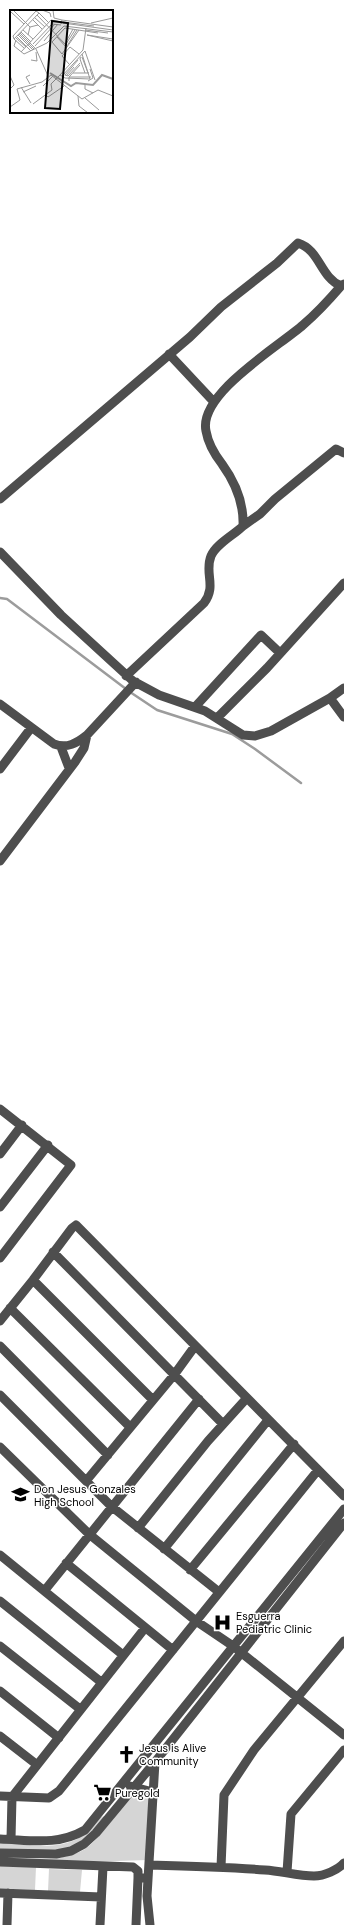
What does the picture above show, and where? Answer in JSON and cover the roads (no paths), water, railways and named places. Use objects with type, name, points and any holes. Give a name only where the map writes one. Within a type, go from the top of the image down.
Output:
[{"type":"street","points":[[0,499],[190,337],[221,307],[277,263],[298,243],[307,246],[314,254],[330,281],[342,285],[317,313],[231,382],[213,401],[206,422],[206,432],[217,458],[237,490],[243,516],[242,526]]},
{"type":"street","points":[[169,354],[213,401]]},
{"type":"street","points":[[126,676],[204,603],[209,596],[211,588],[210,557],[214,550],[242,526],[260,514],[336,449],[344,453]]},
{"type":"street","points":[[0,552],[61,615],[126,676],[131,688]]},
{"type":"street","points":[[216,718],[280,653],[344,583]]},
{"type":"street","points":[[195,707],[261,635],[280,653]]},
{"type":"street","points":[[131,688],[159,695],[195,707],[243,735],[255,736],[288,723],[344,688]]},
{"type":"street","points":[[0,704],[31,728],[54,744],[61,747],[74,744],[87,735],[131,688]]},
{"type":"street","points":[[330,698],[344,716]]},
{"type":"street","points":[[0,769],[31,728]]},
{"type":"street","points":[[0,860],[84,748],[87,735]]},
{"type":"street","points":[[61,747],[69,768]]},
{"type":"street","points":[[0,1109],[48,1145],[71,1166],[0,1258]]},
{"type":"street","points":[[0,1154],[22,1125]]},
{"type":"street","points":[[0,1207],[48,1145]]},
{"type":"street","points":[[0,1321],[53,1252],[76,1225],[246,1399],[294,1444],[344,1496]]},
{"type":"street","points":[[53,1252],[223,1424]]},
{"type":"street","points":[[33,1280],[153,1400]]},
{"type":"street","points":[[10,1308],[130,1428]]},
{"type":"street","points":[[0,1346],[108,1455]]},
{"type":"street","points":[[86,1481],[174,1375],[194,1346]]},
{"type":"street","points":[[0,1395],[111,1506],[219,1592]]},
{"type":"street","points":[[45,1590],[111,1506],[199,1399]]},
{"type":"street","points":[[138,1528],[208,1441],[246,1399]]},
{"type":"street","points":[[164,1549],[268,1420]]},
{"type":"street","points":[[190,1570],[294,1444]]},
{"type":"street","points":[[0,1448],[90,1534],[196,1621],[234,1646],[296,1698],[344,1735]]},
{"type":"street","points":[[0,1796],[49,1798],[54,1796],[71,1778],[318,1470]]},
{"type":"street","points":[[0,1853],[39,1855],[72,1851],[84,1844],[103,1826],[241,1653],[334,1528],[344,1508]]},
{"type":"street","points":[[0,1839],[39,1841],[71,1838],[85,1830],[234,1646],[334,1528],[344,1523]]},
{"type":"street","points":[[0,1555],[124,1654]]},
{"type":"street","points":[[66,1563],[173,1650]]},
{"type":"street","points":[[0,1601],[101,1682]]},
{"type":"street","points":[[11,1840],[12,1797],[36,1764],[59,1738],[101,1682],[145,1628]]},
{"type":"street","points":[[221,1867],[224,1795],[254,1750],[344,1641]]},
{"type":"street","points":[[0,1646],[80,1709]]},
{"type":"street","points":[[0,1691],[59,1738]]},
{"type":"street","points":[[163,1734],[172,1740]]},
{"type":"street","points":[[0,1736],[36,1764]]},
{"type":"street","points":[[286,1872],[291,1814],[344,1750]]},
{"type":"street","points":[[150,1925],[147,1896],[155,1762]]},
{"type":"street","points":[[125,1782],[133,1788],[154,1792]]},
{"type":"street","points":[[0,1862],[133,1867],[138,1870],[136,1925]]},
{"type":"street","points":[[149,1865],[221,1867],[286,1872],[314,1876],[341,1867],[344,1863]]},
{"type":"street","points":[[100,1925],[103,1867]]},
{"type":"street","points":[[138,1878],[148,1878]]},
{"type":"street","points":[[7,1925],[4,1893],[101,1897]]},
{"type":"waterway","points":[[0,598],[7,599],[126,689]]},
{"type":"waterway","points":[[130,692],[157,710],[232,734],[301,783]]},
{"type":"place","name":"Don Jesus Gonzales High School","points":[[21,1495]]},
{"type":"place","name":"Esguerra Pediatric Clinic","points":[[223,1622]]},
{"type":"place","name":"Jesus is Alive Community","points":[[126,1754]]},
{"type":"place","name":"Puregold","points":[[102,1793]]}]
